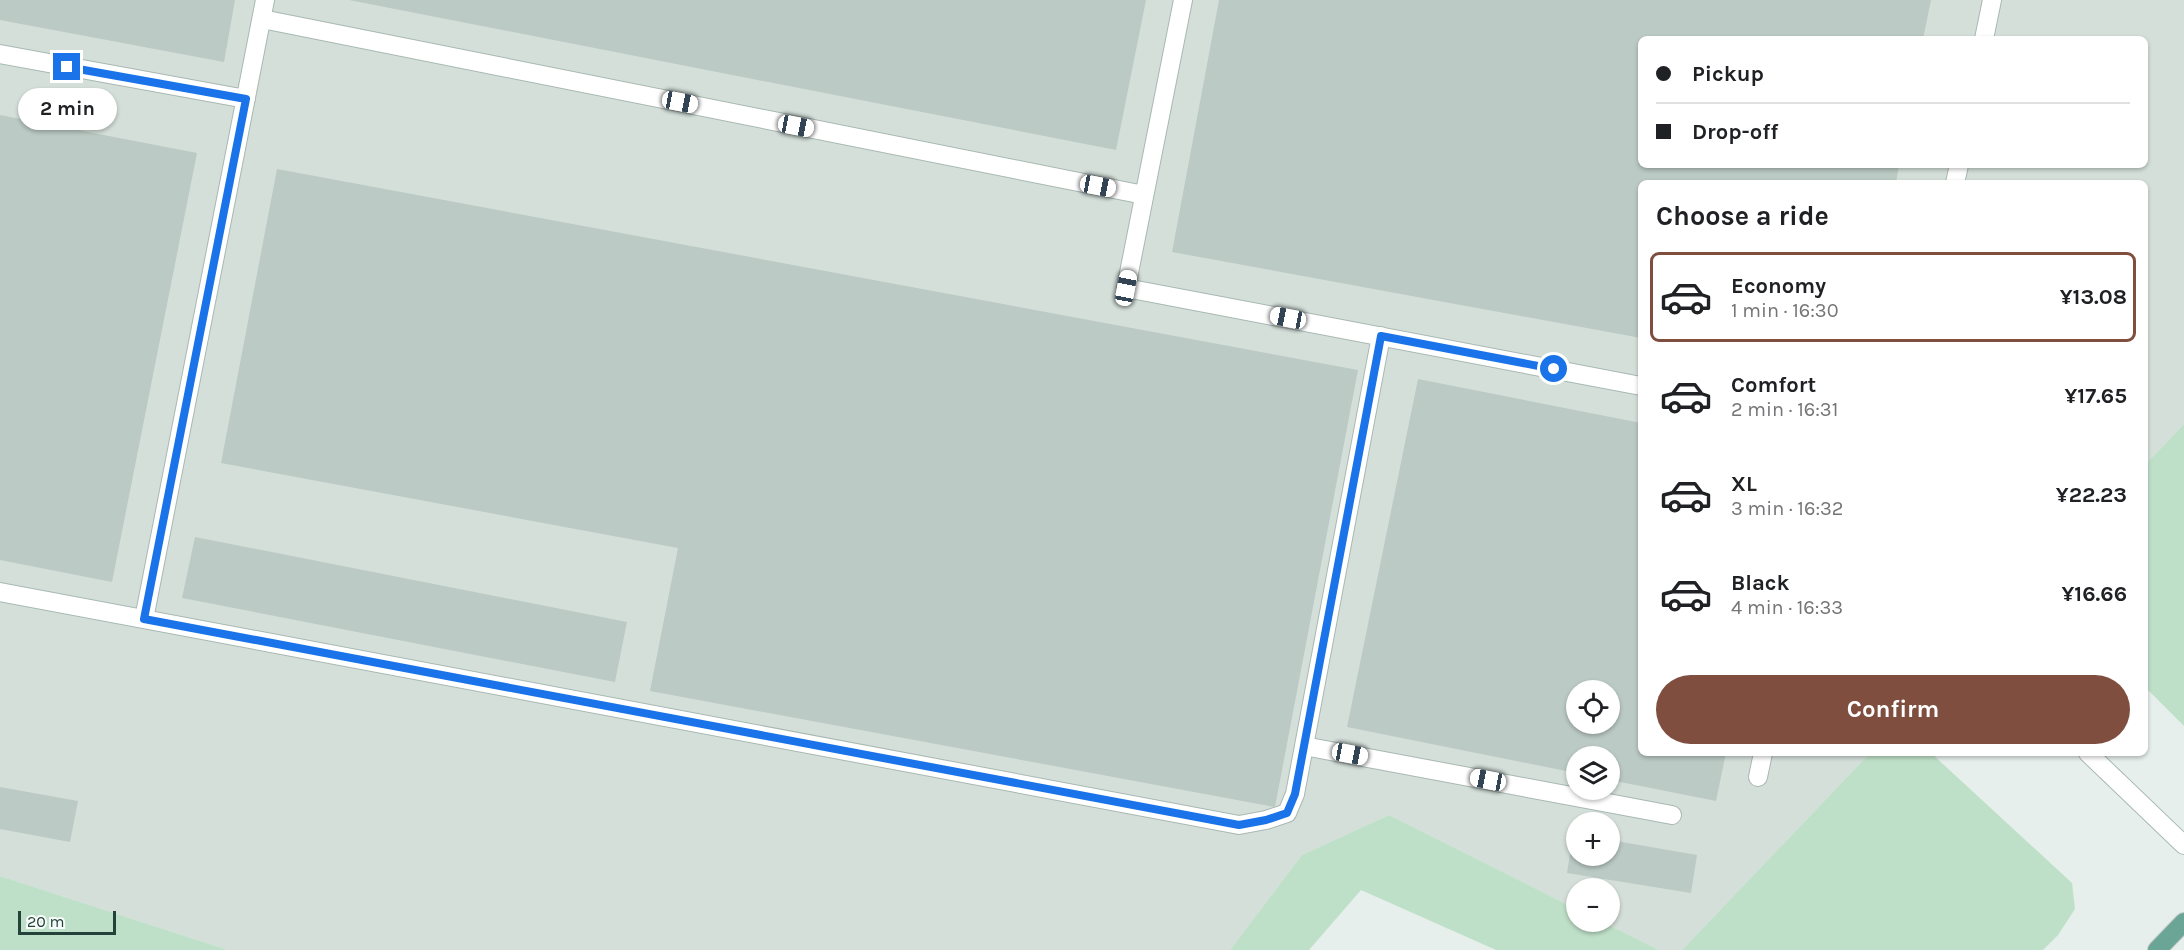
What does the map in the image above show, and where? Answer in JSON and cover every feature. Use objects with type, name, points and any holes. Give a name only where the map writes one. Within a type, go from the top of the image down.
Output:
[{"type":"main road","points":[[2157,950],[2184,922]]},
{"type":"lane","points":[[144,619],[265,0]]},
{"type":"lane","points":[[1183,0],[1126,288],[1638,385]]},
{"type":"lane","points":[[1985,36],[1992,0]]},
{"type":"lane","points":[[262,19],[1144,195]]},
{"type":"lane","points":[[0,54],[246,99]]},
{"type":"lane","points":[[0,592],[1239,825],[1266,820],[1287,813],[1295,794],[1381,336]]},
{"type":"lane","points":[[1304,746],[1672,815]]},
{"type":"lane","points":[[1758,777],[1762,756]]},
{"type":"lane","points":[[2091,756],[2184,845]]},
{"type":"shaded area","points":[[0,0],[2184,0],[2184,424],[2148,462],[2148,180],[1638,180],[1638,756],[1867,756],[1682,950],[1659,950],[1620,930],[1620,878],[1566,878],[1566,904],[1389,815],[1302,855],[1230,950],[228,950],[0,876]]},
{"type":"green space","points":[[2184,424],[2184,726],[2148,690],[2148,462]]},
{"type":"green space","points":[[1867,756],[1934,756],[2072,883],[2075,909],[2058,935],[2043,950],[1682,950]]},
{"type":"green space","points":[[1389,815],[1566,904],[1566,932],[1620,930],[1659,950],[1496,950],[1361,890],[1309,950],[1230,950],[1302,855]]},
{"type":"green space","points":[[0,876],[228,950],[0,950]]},
{"type":"building","points":[[0,0],[235,0],[224,62],[0,20]]},
{"type":"building","points":[[349,0],[1146,0],[1116,150]]},
{"type":"building","points":[[1219,0],[1931,0],[1924,36],[1638,36],[1638,168],[1898,168],[1896,180],[1638,180],[1638,337],[1172,252]]},
{"type":"building","points":[[0,115],[197,153],[112,582],[0,560]]},
{"type":"building","points":[[277,169],[1358,370],[1275,807],[650,691],[678,548],[221,463]]},
{"type":"building","points":[[1418,379],[1638,422],[1638,756],[1725,756],[1716,801],[1620,782],[1620,746],[1566,746],[1566,771],[1347,727]]},
{"type":"building","points":[[195,537],[627,622],[615,682],[182,598]]},
{"type":"building","points":[[0,787],[78,801],[70,842],[0,829]]},
{"type":"building","points":[[1620,842],[1697,855],[1691,893],[1620,882],[1620,878],[1598,878],[1567,873],[1568,866],[1620,866]]},
{"type":"route","points":[[67,67],[246,99],[144,619],[1239,825],[1287,813],[1295,794],[1381,336],[1554,369]]}]
